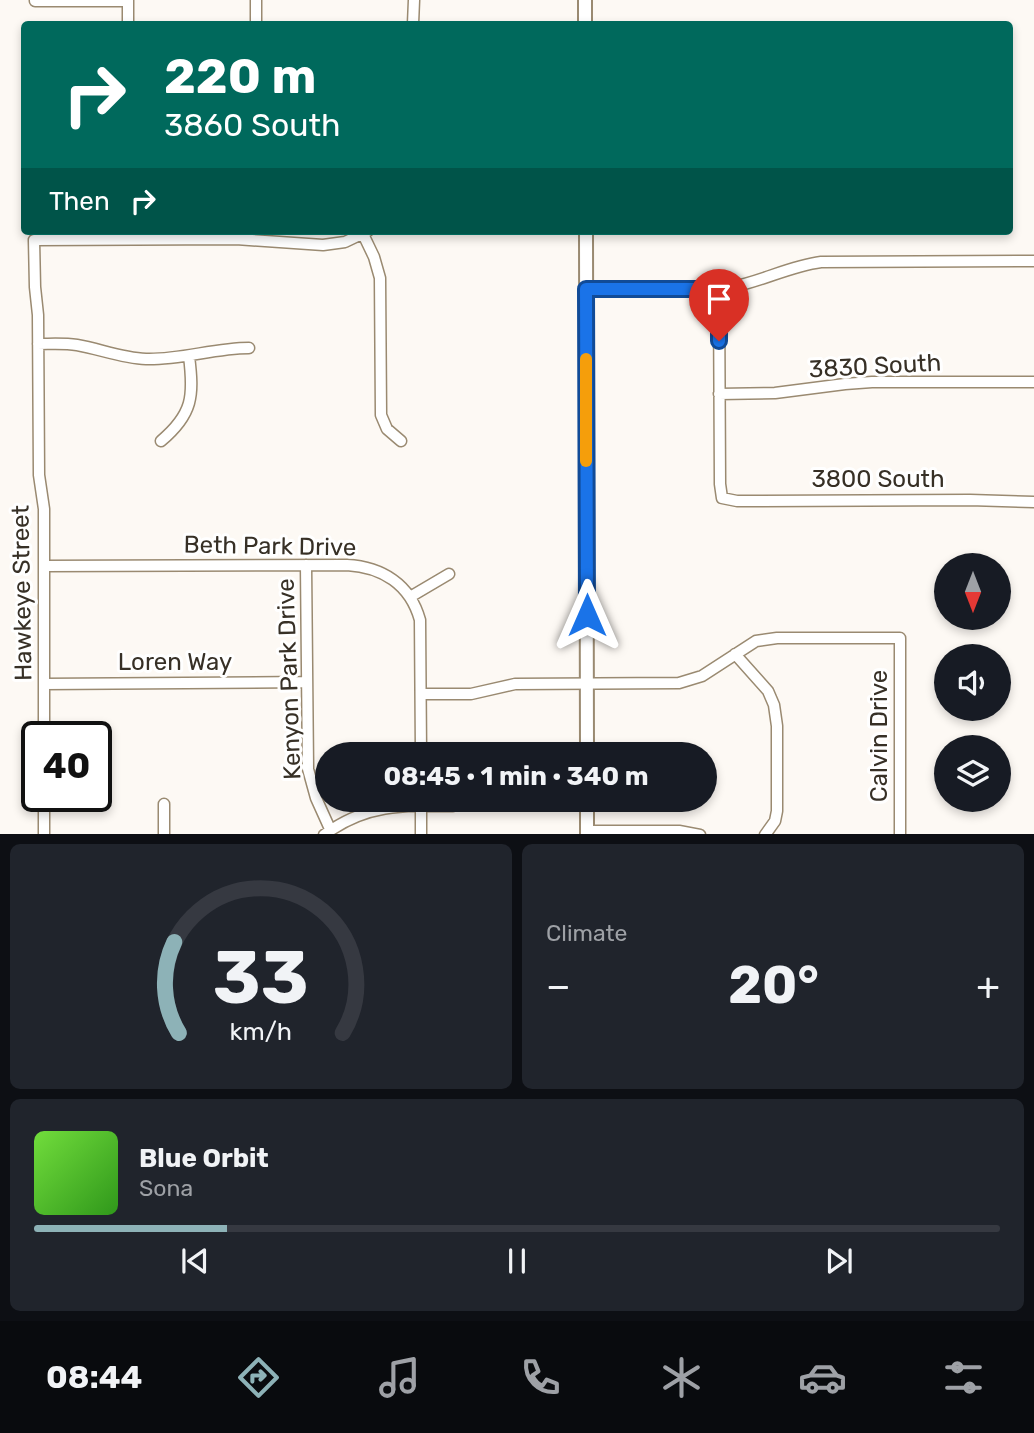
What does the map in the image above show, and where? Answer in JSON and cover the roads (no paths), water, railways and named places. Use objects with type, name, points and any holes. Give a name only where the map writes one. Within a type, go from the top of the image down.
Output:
[{"type":"street","points":[[35,1],[128,0],[128,21]]},
{"type":"street","points":[[256,0],[256,21]]},
{"type":"street","points":[[413,21],[414,0]]},
{"type":"street","points":[[585,0],[585,21]]},
{"type":"street","points":[[129,235],[252,239],[317,245],[338,243],[358,235]]},
{"type":"street","name":"Hawkeye Street","points":[[44,721],[44,509],[39,475],[34,240],[129,235]]},
{"type":"street","points":[[367,235],[380,278],[381,415],[387,429],[401,441]]},
{"type":"street","points":[[586,235],[587,742]]},
{"type":"street","points":[[586,289],[719,289],[750,283],[793,267],[821,262],[1034,261]]},
{"type":"street","points":[[719,289],[719,394]]},
{"type":"street","points":[[38,344],[79,346],[137,359],[189,356],[227,348],[249,348]]},
{"type":"street","points":[[161,441],[178,425],[188,410],[192,387],[189,356]]},
{"type":"street","name":"3830 South","points":[[719,394],[775,394],[872,382],[1034,382]]},
{"type":"street","name":"3800 South","points":[[719,394],[722,498],[737,501],[1034,502]]},
{"type":"street","name":"Kenyon Park Drive","points":[[306,565],[310,778],[327,832]]},
{"type":"street","name":"Beth Park Drive","points":[[44,566],[347,565],[372,568],[393,579],[410,597]]},
{"type":"street","points":[[421,742],[421,628],[418,612],[410,597],[449,574]]},
{"type":"street","name":"Calvin Drive","points":[[735,654],[748,644],[766,639],[900,638],[900,834]]},
{"type":"street","points":[[421,694],[471,694],[515,684],[679,683],[702,677],[735,654],[768,691],[776,713],[777,811],[775,821],[766,834]]},
{"type":"street","name":"Loren Way","points":[[44,684],[307,682]]},
{"type":"street","points":[[164,804],[164,834]]},
{"type":"street","points":[[44,812],[44,834]]},
{"type":"street","points":[[327,832],[369,812]]},
{"type":"street","points":[[421,812],[421,834]]},
{"type":"street","points":[[587,812],[587,833],[679,831],[695,834]]}]
